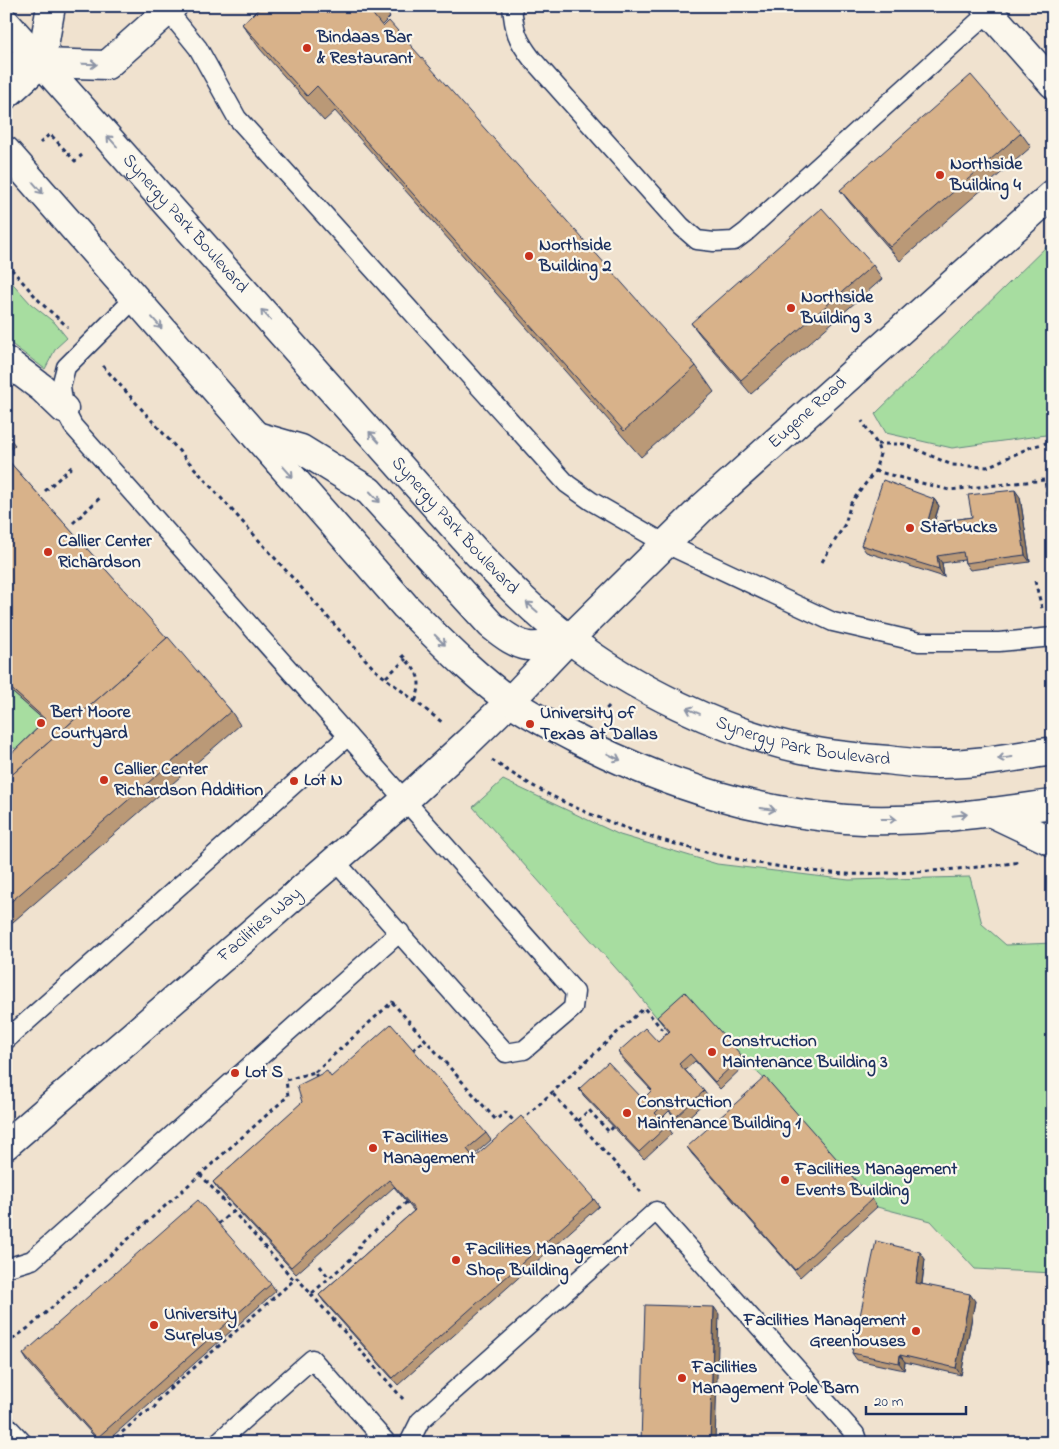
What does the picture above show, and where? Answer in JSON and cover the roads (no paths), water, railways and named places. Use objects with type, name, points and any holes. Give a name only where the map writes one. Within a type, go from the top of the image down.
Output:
[{"type":"street","points":[[6,95],[41,63],[51,6]]},
{"type":"street","points":[[6,66],[41,63],[107,64],[168,8]]},
{"type":"street","points":[[986,9],[1053,84]]},
{"type":"street","name":"Synergy Park Boulevard","points":[[6,23],[477,553],[520,596],[569,639],[629,678],[689,710],[754,736],[802,749],[868,759],[933,764],[1000,759],[1053,751]]},
{"type":"street","points":[[6,152],[405,606],[463,663],[510,701],[540,720],[640,770],[701,792],[762,808],[847,819],[931,818],[1053,804]]},
{"type":"street","name":"Eugene Road","points":[[510,701],[664,544],[1053,194]]},
{"type":"street","points":[[6,361],[42,388],[64,408]]},
{"type":"street","points":[[256,436],[301,449],[369,490],[491,625],[513,642],[541,647],[569,639]]},
{"type":"street","name":"Facilities Way","points":[[6,1145],[335,861],[468,742],[510,701]]},
{"type":"street","points":[[990,812],[1053,842]]},
{"type":"lane","points":[[512,6],[513,25],[518,42],[532,59],[682,226],[697,240],[714,242],[734,241],[746,232],[986,9]]},
{"type":"lane","points":[[168,8],[198,48],[237,118],[567,484],[591,501],[664,544],[832,622],[919,642],[999,642],[1053,637]]},
{"type":"lane","points":[[135,298],[66,367],[61,386],[64,408],[73,426],[575,992],[573,1008],[524,1050],[506,1053],[335,861]]},
{"type":"lane","points":[[6,1040],[348,736]]},
{"type":"lane","points":[[6,1268],[32,1260],[400,932]]},
{"type":"lane","points":[[409,1443],[420,1421],[656,1211],[855,1434],[858,1443]]},
{"type":"lane","points":[[217,1443],[312,1359],[387,1443]]},
{"type":"place","name":"Bindaas Bar & Restaurant","points":[[307,48]]},
{"type":"place","name":"Northside Building 4","points":[[940,175]]},
{"type":"place","name":"Northside Building 2","points":[[529,256]]},
{"type":"place","name":"Northside Building 3","points":[[791,308]]},
{"type":"place","name":"Starbucks","points":[[910,528]]},
{"type":"place","name":"Callier Center Richardson","points":[[48,552]]},
{"type":"place","name":"Bert Moore Courtyard","points":[[41,723]]},
{"type":"place","name":"University of Texas at Dallas","points":[[530,724]]},
{"type":"place","name":"Callier Center Richardson Addition","points":[[104,780]]},
{"type":"place","name":"Lot N","points":[[294,781]]},
{"type":"place","name":"Construction Maintenance Building 3","points":[[712,1052]]},
{"type":"place","name":"Lot S","points":[[235,1073]]},
{"type":"place","name":"Construction Maintenance Building 1","points":[[627,1113]]},
{"type":"place","name":"Facilities Management","points":[[373,1148]]},
{"type":"place","name":"Facilities Management Events Building","points":[[785,1180]]},
{"type":"place","name":"Facilities Management Shop Building","points":[[456,1260]]},
{"type":"place","name":"University Surplus","points":[[154,1325]]},
{"type":"place","name":"Facilities Management Greenhouses","points":[[916,1331]]},
{"type":"place","name":"Facilities Management Pole Barn","points":[[682,1378]]}]
